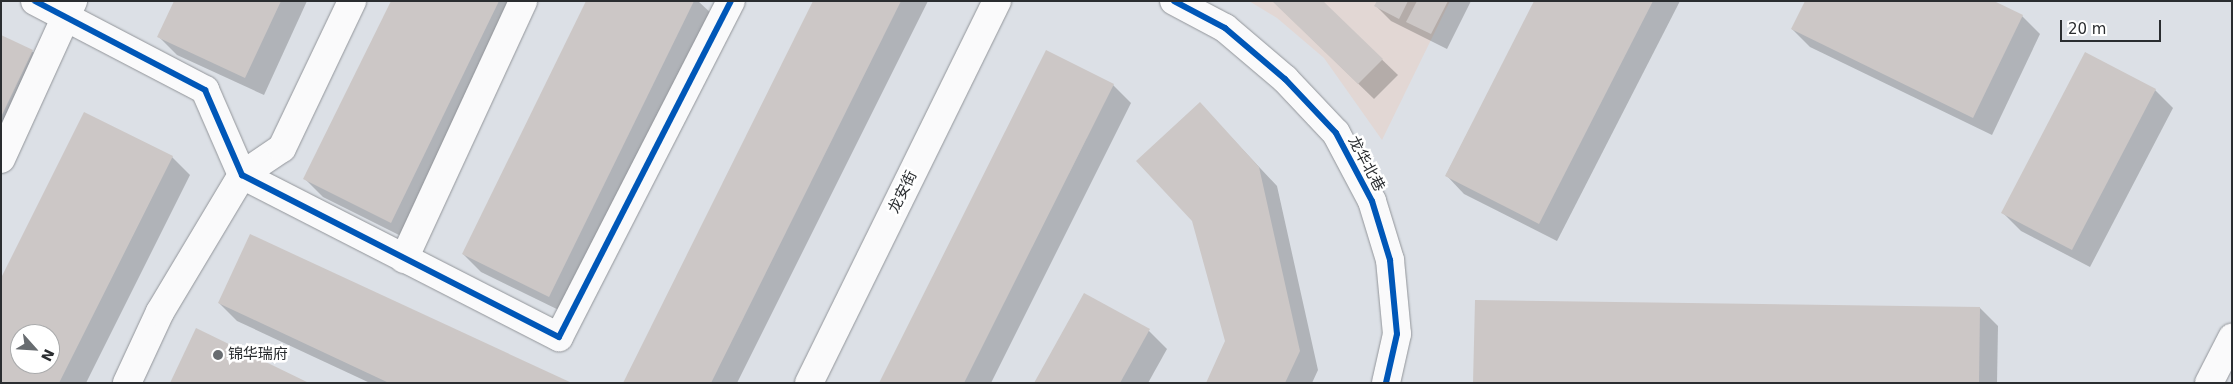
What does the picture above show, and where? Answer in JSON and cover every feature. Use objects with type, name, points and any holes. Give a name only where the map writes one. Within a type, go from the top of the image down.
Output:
[{"type":"street","points":[[35,1],[70,8],[205,90],[242,175],[559,337],[731,1]]},
{"type":"street","points":[[127,383],[160,312],[242,175],[282,148],[352,1]]},
{"type":"street","points":[[404,259],[523,1]]},
{"type":"street","name":"龙安街","points":[[809,383],[997,1]]},
{"type":"street","name":"龙华北巷","points":[[1174,1],[1225,28],[1285,79],[1336,133],[1372,201],[1390,260],[1397,334],[1386,383]]},
{"type":"street","points":[[1,159],[70,8]]},
{"type":"street","points":[[2209,383],[2232,338]]},
{"type":"shaded area","points":[[1249,1],[1450,1],[1382,140],[1324,58],[1277,18]]},
{"type":"building","points":[[174,1],[281,1],[245,78],[157,37]]},
{"type":"building","points":[[391,1],[499,1],[391,223],[303,179]]},
{"type":"building","points":[[586,1],[694,1],[549,297],[462,254]]},
{"type":"building","points":[[813,1],[901,1],[711,383],[623,383]]},
{"type":"building","points":[[1272,1],[1323,1],[1383,59],[1358,84]]},
{"type":"building","points":[[1377,1],[1408,1],[1399,19],[1374,6]]},
{"type":"building","points":[[1417,1],[1448,1],[1431,34],[1406,22]]},
{"type":"building","points":[[1534,1],[1653,1],[1539,224],[1445,176]]},
{"type":"building","points":[[1805,1],[1994,1],[2023,15],[1973,118],[1791,29]]},
{"type":"building","points":[[1,35],[33,50],[1,117]]},
{"type":"building","points":[[1046,50],[1114,84],[964,383],[879,383]]},
{"type":"building","points":[[2085,52],[2156,89],[2072,250],[2001,213]]},
{"type":"building","points":[[1200,102],[1259,167],[1300,351],[1285,383],[1206,383],[1225,341],[1192,221],[1136,161]]},
{"type":"building","points":[[84,112],[173,156],[59,383],[1,383],[1,278]]},
{"type":"building","points":[[250,234],[572,383],[389,383],[218,303]]},
{"type":"building","points":[[1084,293],[1150,329],[1120,383],[1034,383]]},
{"type":"building","points":[[1475,300],[1980,307],[1979,383],[1473,383]]},
{"type":"building","name":"锦华瑞府","points":[[196,328],[309,383],[170,383]]},
{"type":"cycle path","points":[[35,1],[205,90],[242,175],[559,337],[731,1]]},
{"type":"cycle path","points":[[1174,1],[1225,28],[1285,79],[1336,133],[1372,201],[1390,260],[1397,334],[1386,383]]},
{"type":"place","name":"锦华瑞府","points":[[218,355]]}]
